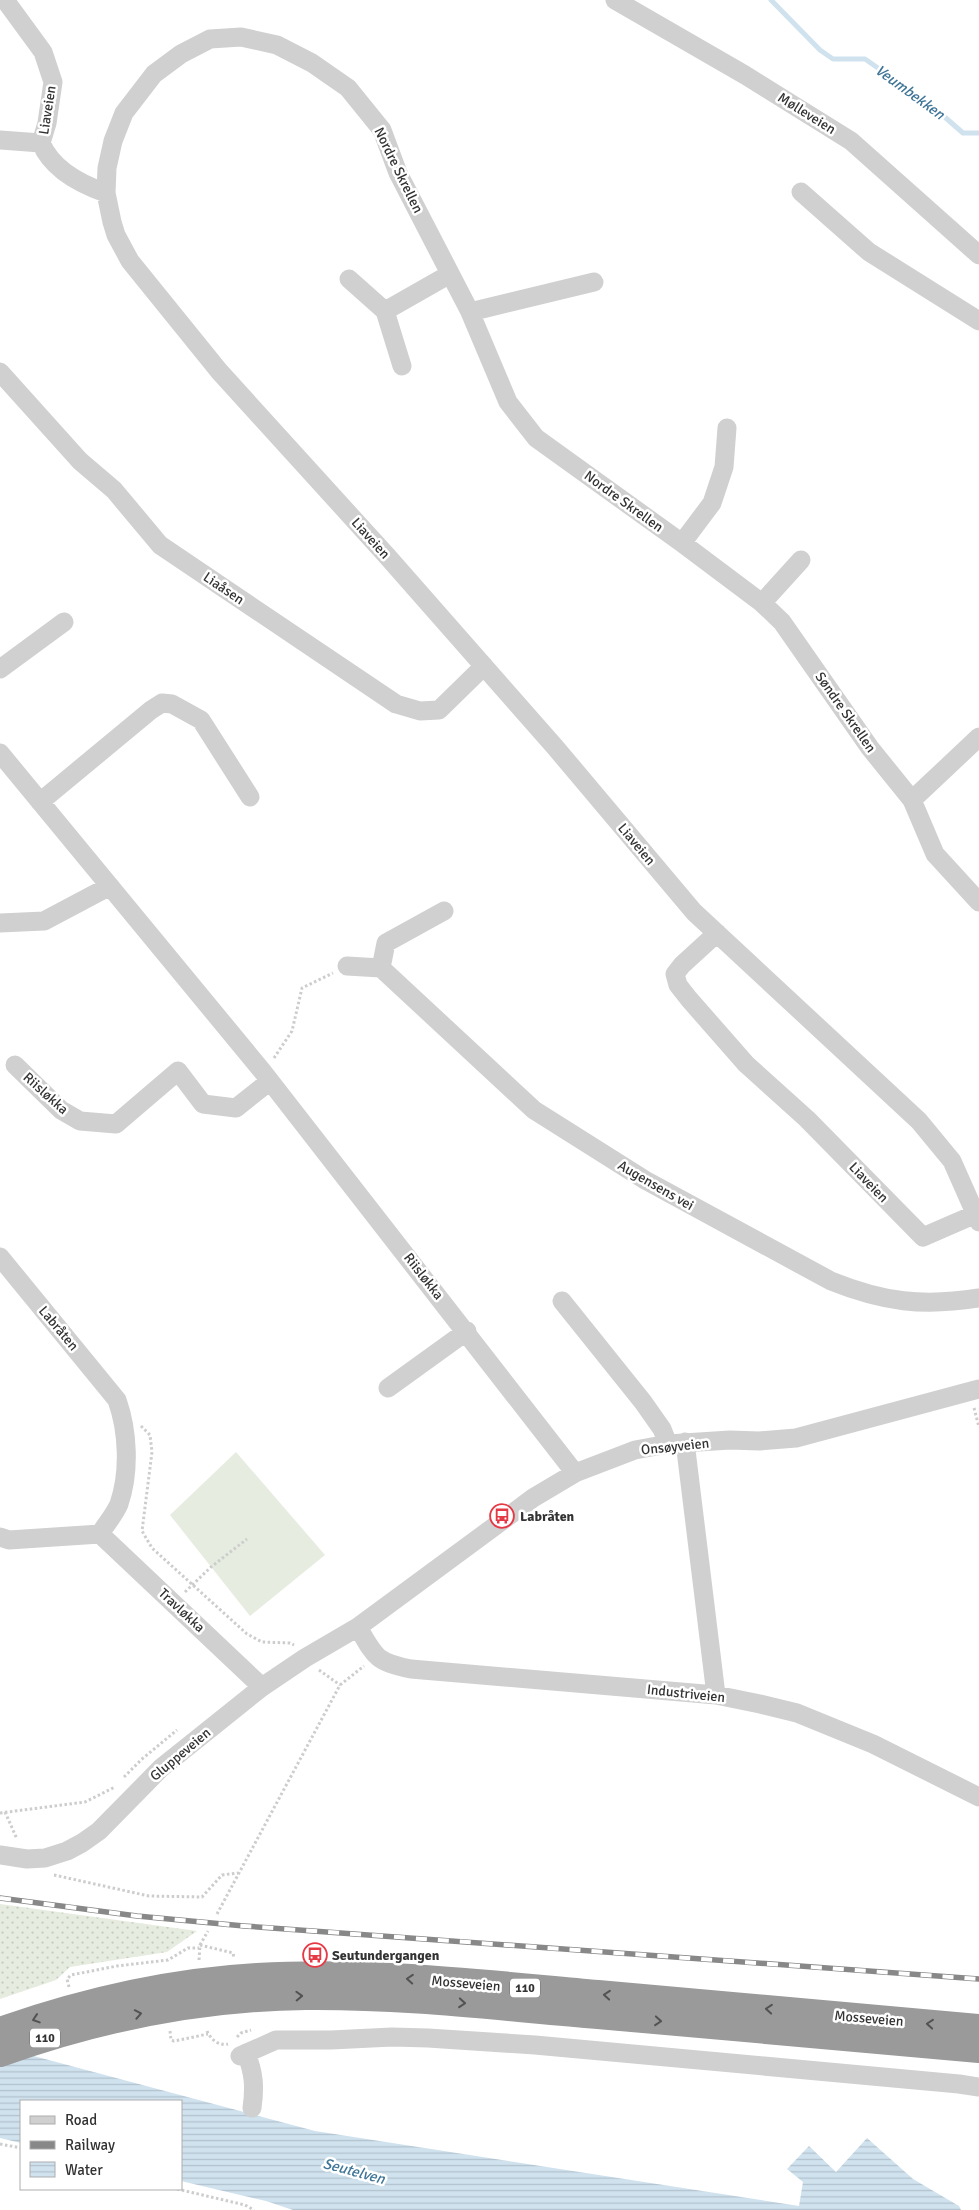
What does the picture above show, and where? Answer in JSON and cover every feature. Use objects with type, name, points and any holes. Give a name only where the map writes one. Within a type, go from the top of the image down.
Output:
[{"type":"highway","name":"Mosseveien","points":[[78,2006],[138,1992],[210,1981],[274,1976],[327,1975],[461,1982],[979,2028]]},
{"type":"highway","name":"Mosseveien","points":[[78,2006],[168,2008],[232,2000],[306,1996],[368,1997],[472,2004],[979,2049]]},
{"type":"highway","name":"110","points":[[0,2031],[78,2006]]},
{"type":"highway","name":"110","points":[[0,2053],[78,2006]]},
{"type":"street","name":"Liaveien","points":[[5,0],[44,52],[53,82],[47,123],[41,143],[47,157],[84,185],[106,193],[116,235],[130,261],[219,371],[484,666],[694,912],[717,933],[932,1135],[952,1161],[977,1218],[923,1237],[808,1119],[746,1064],[689,999],[678,985],[675,974],[682,965],[717,933]]},
{"type":"street","name":"Mølleveien","points":[[615,0],[753,80],[851,141],[979,255]]},
{"type":"street","name":"Nordre Skrellen","points":[[106,193],[107,168],[113,140],[124,113],[154,74],[181,54],[210,39],[241,37],[277,45],[312,63],[348,88],[382,130],[398,173],[470,312],[508,402],[536,438],[682,543],[762,603],[782,622]]},
{"type":"street","name":"Liaveien","points":[[0,140],[41,143]]},
{"type":"street","points":[[801,192],[869,252],[979,321]]},
{"type":"street","points":[[385,311],[450,274]]},
{"type":"street","points":[[349,279],[385,311],[402,366]]},
{"type":"street","points":[[470,312],[594,282]]},
{"type":"street","name":"Liaåsen","points":[[0,372],[80,461],[114,490],[160,545],[396,704],[420,710],[439,710],[484,666]]},
{"type":"street","points":[[682,543],[712,504],[724,467],[727,428]]},
{"type":"street","points":[[762,603],[801,560]]},
{"type":"street","points":[[0,669],[64,622]]},
{"type":"street","name":"Søndre Skrellen","points":[[782,622],[870,748],[912,800],[935,854],[979,902]]},
{"type":"street","points":[[40,802],[162,703],[172,704],[201,720],[250,797]]},
{"type":"street","points":[[912,800],[979,737]]},
{"type":"street","name":"Riisløkka","points":[[0,753],[267,1077],[467,1331],[575,1473]]},
{"type":"street","points":[[0,923],[44,921],[110,886]]},
{"type":"street","points":[[347,966],[380,968],[386,944],[444,911]]},
{"type":"street","name":"Augensens vei","points":[[380,968],[534,1110],[645,1180],[831,1281],[860,1293],[912,1303],[939,1303],[979,1298]]},
{"type":"street","name":"Riisløkka","points":[[15,1065],[61,1110],[80,1121],[116,1124],[178,1071],[202,1104],[236,1108],[267,1077]]},
{"type":"street","name":"Labråten","points":[[0,1257],[117,1400]]},
{"type":"street","points":[[562,1301],[662,1428],[676,1443],[716,1695]]},
{"type":"street","points":[[388,1388],[467,1331]]},
{"type":"street","name":"Onsøyveien","points":[[358,1628],[530,1500],[575,1473],[635,1450],[676,1443],[796,1438],[979,1389]]},
{"type":"street","points":[[0,1537],[9,1540],[100,1534],[119,1505],[125,1475],[123,1417],[117,1400]]},
{"type":"street","name":"Travløkka","points":[[100,1534],[262,1687]]},
{"type":"street","points":[[358,1628],[375,1657]]},
{"type":"street","name":"Gluppeveien","points":[[0,1855],[27,1859],[45,1858],[67,1851],[82,1843],[99,1831],[161,1768],[262,1687],[305,1658],[358,1628]]},
{"type":"street","name":"Industriveien","points":[[375,1657],[391,1665],[411,1670],[716,1695],[797,1713],[873,1744],[979,1797]]},
{"type":"street","points":[[252,2108],[253,2069],[243,2055],[276,2040],[428,2038],[545,2046],[979,2087]]},
{"type":"path","points":[[267,1077],[292,1030],[302,988],[347,966]]},
{"type":"path","points":[[117,1400],[150,1435],[152,1452],[142,1531],[152,1548],[247,1634],[262,1642],[290,1643],[299,1650]]},
{"type":"path","points":[[174,1603],[211,1567],[247,1539]]},
{"type":"path","points":[[217,1914],[238,1872],[304,1756],[340,1685],[375,1657]]},
{"type":"path","points":[[317,1668],[340,1685]]},
{"type":"path","points":[[185,1724],[142,1759],[114,1788],[85,1802],[2,1812],[27,1859],[34,1867],[52,1874],[149,1896],[202,1897],[222,1875],[238,1872]]},
{"type":"path","points":[[199,1960],[200,1947],[208,1931]]},
{"type":"path","points":[[78,2006],[67,1979],[71,1975],[118,1966],[168,1960],[188,1948],[200,1947],[233,1953],[234,1961]]},
{"type":"path","points":[[169,2028],[171,2040],[174,2041],[208,2034]]},
{"type":"path","points":[[0,2144],[20,2148]]},
{"type":"path","points":[[181,2190],[245,2205],[254,2210]]},
{"type":"shaded area","points":[[236,1452],[325,1555],[250,1616],[170,1515]]},
{"type":"shaded area","points":[[0,1904],[197,1931],[167,1952],[70,1967],[56,1980],[0,1999]]},
{"type":"water","name":"Seutelven","points":[[0,2047],[315,2131],[799,2206],[803,2182],[787,2169],[809,2146],[836,2172],[867,2138],[913,2179],[959,2206],[961,2210],[293,2210],[266,2201],[182,2181],[182,2100],[20,2100],[20,2143],[0,2138]]},
{"type":"waterway","name":"Veumbekken","points":[[771,0],[820,50],[833,59],[865,59],[931,105],[963,133],[979,133]]},
{"type":"railway","points":[[0,1898],[137,1916],[244,1926],[979,1979]]},
{"type":"place","name":"Labråten","points":[[502,1516]]},
{"type":"place","name":"Seutundergangen","points":[[315,1955]]}]
